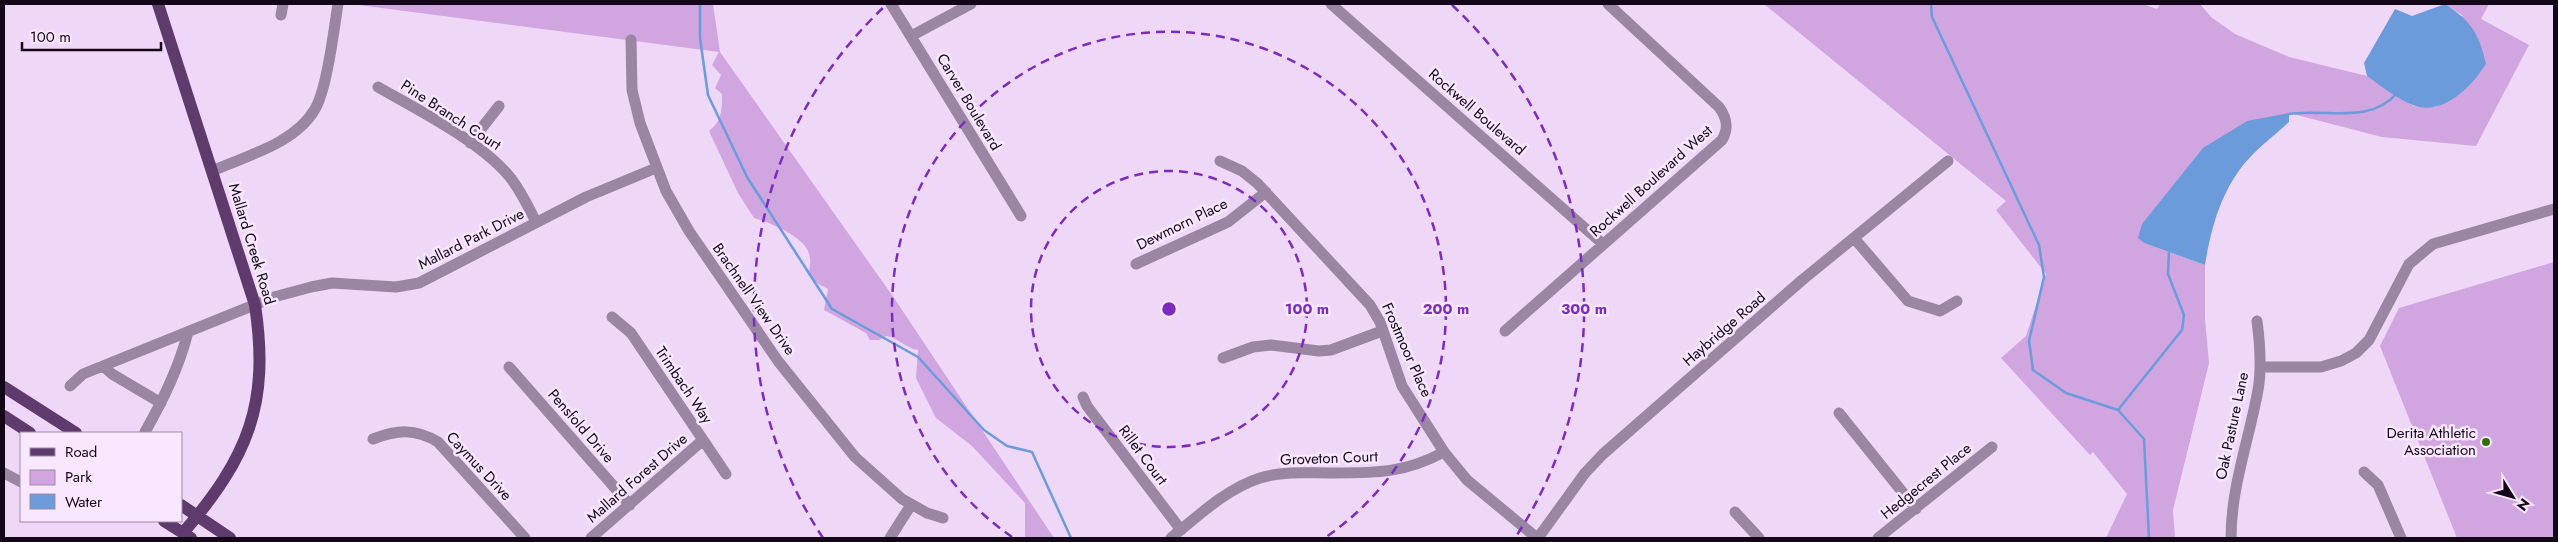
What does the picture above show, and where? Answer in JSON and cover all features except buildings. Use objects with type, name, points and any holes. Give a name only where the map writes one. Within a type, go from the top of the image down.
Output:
[{"type":"main road","name":"Mallard Creek Road","points":[[158,4],[255,305],[261,373],[256,407],[236,458],[184,537]]},
{"type":"main road","points":[[4,387],[74,432]]},
{"type":"main road","points":[[4,416],[28,432]]},
{"type":"main road","points":[[182,506],[230,538]]},
{"type":"main road","points":[[165,522],[184,537]]},
{"type":"street","points":[[212,171],[286,137],[308,119],[321,96],[338,4]]},
{"type":"street","name":"Carver Boulevard","points":[[891,4],[1021,216]]},
{"type":"street","points":[[911,36],[971,4]]},
{"type":"street","name":"Rockwell Boulevard","points":[[1331,4],[1604,244]]},
{"type":"street","name":"Rockwell Boulevard West","points":[[1505,331],[1722,140],[1727,124],[1724,113],[1711,98],[1608,4]]},
{"type":"street","name":"Brachnell View Drive","points":[[631,40],[631,71],[635,106],[656,168],[689,231],[778,361],[855,457],[878,480],[911,505],[942,518]]},
{"type":"street","name":"Pine Branch Court","points":[[378,87],[470,143],[508,174],[536,222]]},
{"type":"street","points":[[470,143],[499,106]]},
{"type":"street","name":"Frostmoor Place","points":[[1220,161],[1242,171],[1266,192],[1370,305],[1382,331],[1402,386],[1444,452],[1467,480],[1538,538]]},
{"type":"street","name":"Haybridge Road","points":[[1538,538],[1585,473],[1603,454],[1854,238],[1948,161]]},
{"type":"street","name":"Mallard Park Drive","points":[[70,386],[83,374],[255,305],[325,284],[396,286],[419,283],[586,197],[656,168]]},
{"type":"street","name":"Dewmorn Place","points":[[1136,264],[1228,222],[1266,192]]},
{"type":"street","points":[[2260,366],[2321,367],[2348,357],[2369,340],[2408,264],[2433,244],[2554,208]]},
{"type":"street","points":[[1854,238],[1908,301],[1940,311],[1957,301]]},
{"type":"street","name":"Trimbach Way","points":[[612,317],[631,332],[726,474]]},
{"type":"street","name":"Oak Pasture Lane","points":[[2231,538],[2235,486],[2258,389],[2260,366],[2257,321]]},
{"type":"street","points":[[1223,358],[1253,347],[1271,344],[1319,351],[1331,350],[1382,331]]},
{"type":"street","points":[[145,432],[178,368],[188,332]]},
{"type":"street","points":[[103,366],[112,374],[161,403]]},
{"type":"street","name":"Pensfold Drive","points":[[509,367],[630,504]]},
{"type":"street","name":"Rillet Court","points":[[1083,397],[1087,406],[1181,530]]},
{"type":"street","points":[[1839,414],[1916,508]]},
{"type":"street","name":"Caymus Drive","points":[[372,439],[392,432],[411,430],[426,434],[438,442],[461,464],[525,538]]},
{"type":"street","name":"Mallard Forest Drive","points":[[591,538],[703,440]]},
{"type":"street","name":"Hedgecrest Place","points":[[1878,538],[1992,447]]},
{"type":"street","name":"Groveton Court","points":[[1171,538],[1228,493],[1261,478],[1286,473],[1395,470],[1418,466],[1444,452]]},
{"type":"street","points":[[2364,472],[2378,485],[2400,538]]},
{"type":"street","points":[[4,473],[20,481]]},
{"type":"street","points":[[890,538],[911,505]]},
{"type":"street","points":[[1735,512],[1759,538]]},
{"type":"green space","points":[[351,4],[713,4],[720,52],[894,298],[1054,538],[1025,538],[1025,503],[972,446],[936,418],[916,378],[918,350],[886,336],[879,340],[870,340],[866,333],[824,310],[828,289],[812,279],[809,271],[810,256],[807,249],[791,234],[754,218],[738,193],[709,131],[717,123],[721,110],[722,94],[715,88],[721,75],[712,65],[719,52]]},
{"type":"green space","points":[[1764,4],[2143,4],[2157,9],[2160,4],[2200,4],[2211,17],[2235,34],[2289,57],[2367,76],[2414,106],[2435,107],[2453,98],[2462,15],[2444,4],[2489,4],[2481,19],[2529,45],[2476,146],[2382,137],[2289,113],[2138,237],[2144,243],[2205,265],[2205,319],[2209,363],[2173,510],[2175,538],[2106,538],[2127,494],[2093,452],[2090,455],[2001,358],[2026,336],[2046,274],[1996,210],[2006,201]]},
{"type":"green space","name":"Derita Athletic Association","points":[[2554,262],[2554,538],[2457,538],[2380,346],[2399,308]]},
{"type":"water","points":[[2445,4],[2468,22],[2473,29],[2486,64],[2465,90],[2446,103],[2424,108],[2401,99],[2367,76],[2364,63],[2395,9],[2412,16]]},
{"type":"water","points":[[2289,113],[2289,122],[2249,158],[2229,187],[2218,212],[2210,238],[2205,265],[2144,243],[2138,238],[2142,224],[2203,148],[2247,121]]},
{"type":"waterway","points":[[700,4],[700,38],[708,95],[747,177],[832,309],[918,357],[984,430],[1007,446],[1032,452],[1071,538]]},
{"type":"waterway","points":[[1931,4],[1932,17],[2039,245],[2044,277],[2029,341],[2033,370],[2066,393],[2118,410],[2144,439],[2149,538]]},
{"type":"waterway","points":[[2287,115],[2292,113],[2364,112],[2387,102],[2397,93]]},
{"type":"waterway","points":[[2118,410],[2182,330],[2184,315],[2168,274],[2169,249]]},
{"type":"place","name":"Derita Athletic Association","points":[[2486,442]]}]
